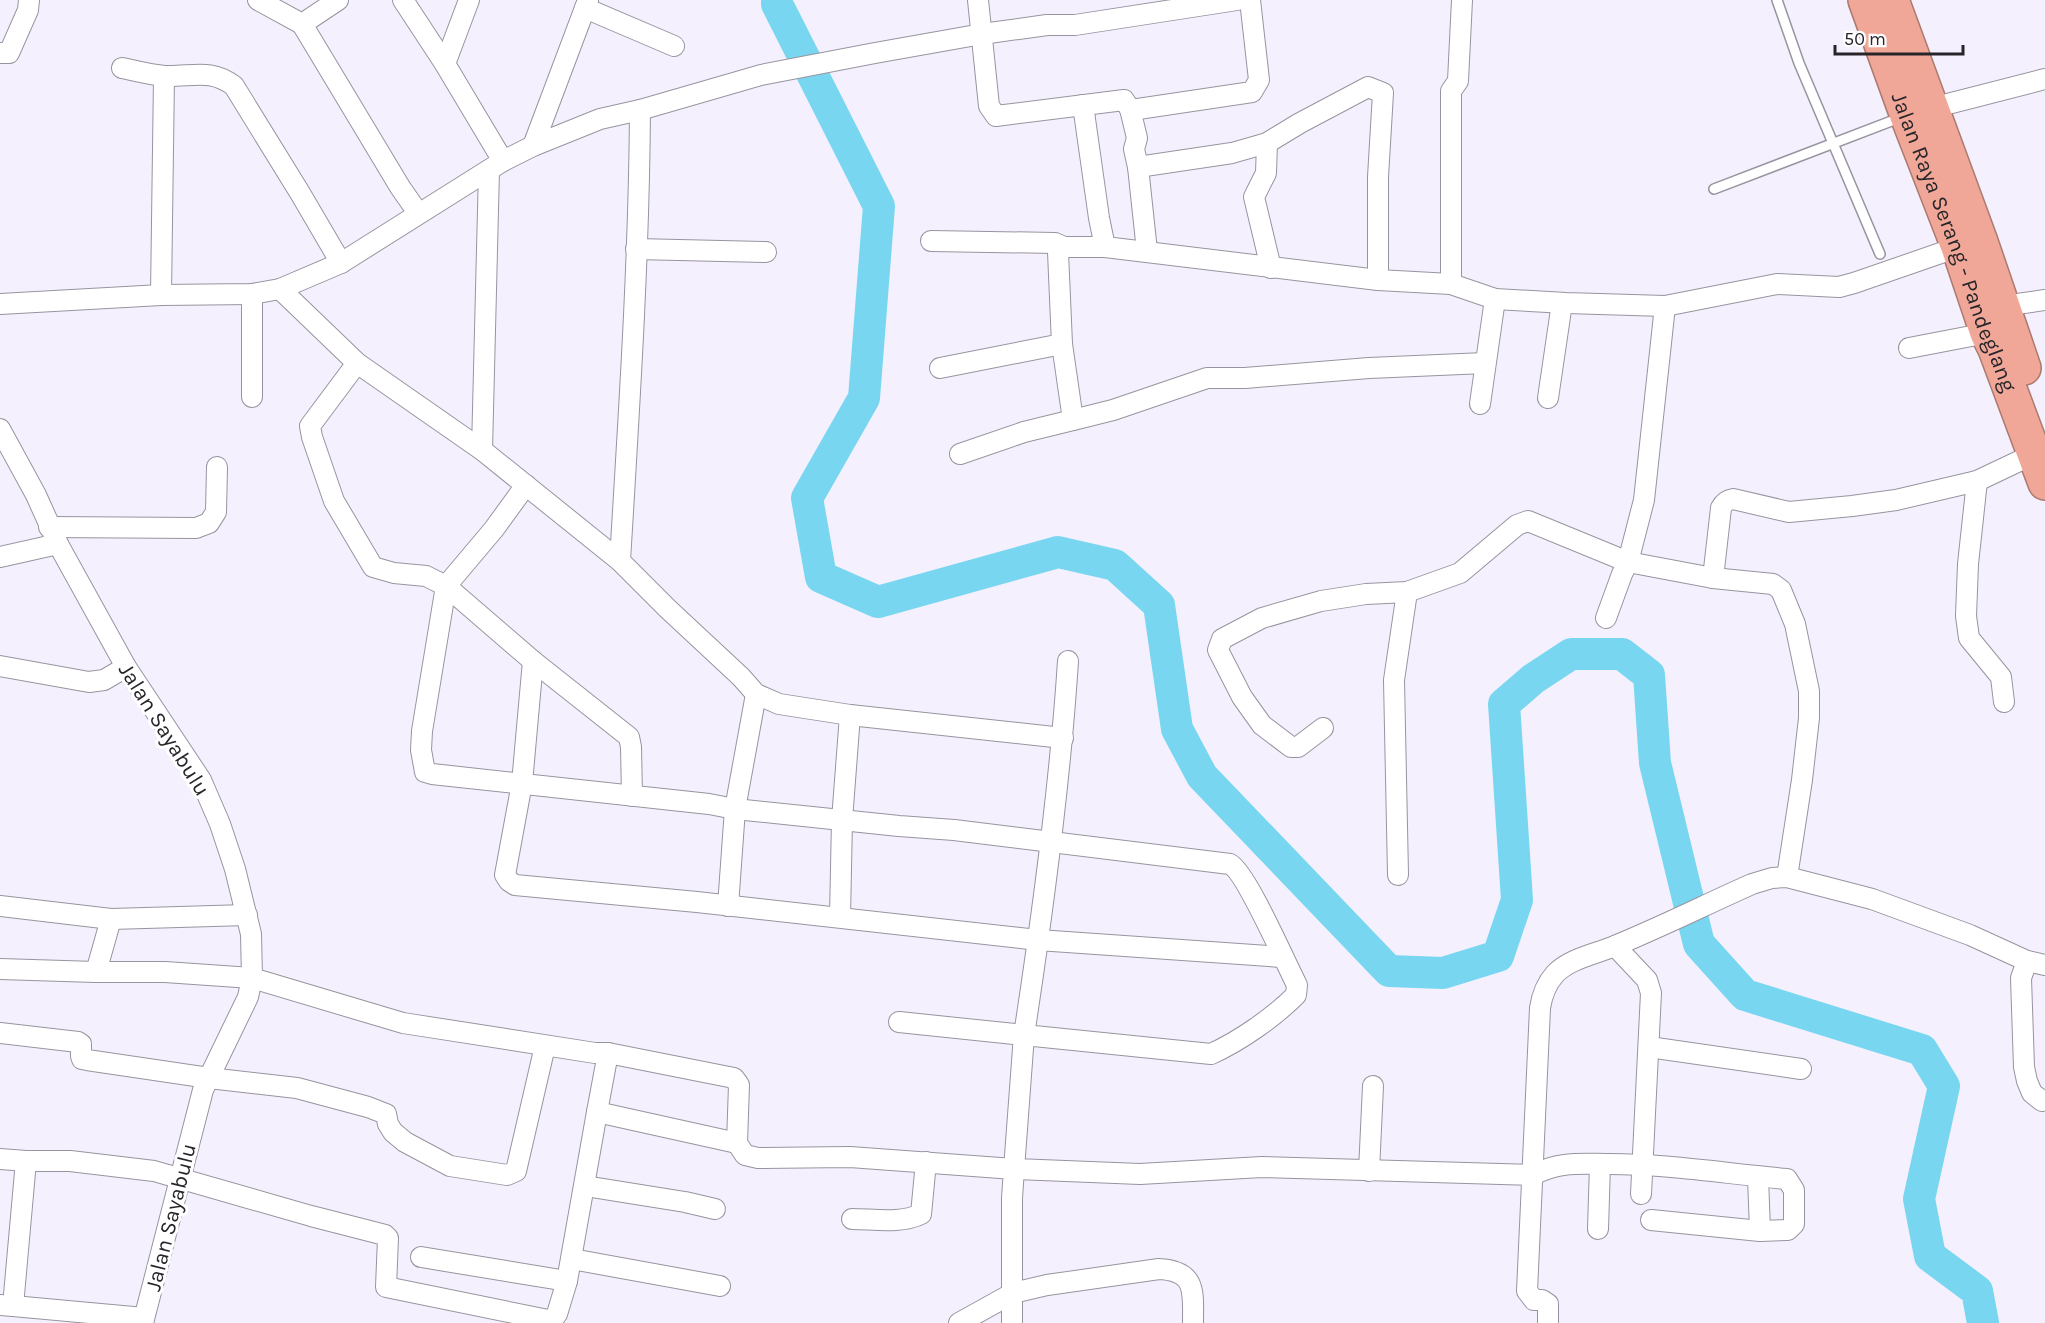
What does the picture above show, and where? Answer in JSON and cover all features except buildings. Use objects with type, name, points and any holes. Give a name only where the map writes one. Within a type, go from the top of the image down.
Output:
[{"type":"highway","name":"Jalan Raya Serang - Pandeglang","points":[[1865,0],[1919,112],[2000,332],[2041,455]]},
{"type":"highway","name":"Jalan Raya Serang - Pandeglang","points":[[1892,0],[1919,112],[1958,247],[2000,332]]},
{"type":"street","points":[[0,53],[9,53],[28,10],[29,0]]},
{"type":"street","points":[[258,0],[302,24],[418,213]]},
{"type":"street","points":[[302,24],[338,0]]},
{"type":"street","points":[[403,0],[445,64],[496,166],[482,450]]},
{"type":"street","points":[[445,64],[469,0]]},
{"type":"street","points":[[978,0],[989,106],[996,116],[1124,100],[1130,109],[1137,138],[1134,149],[1147,251]]},
{"type":"street","points":[[0,304],[161,295],[252,294],[280,289],[341,264],[418,213],[533,146],[600,120],[761,75],[875,53],[982,34],[1047,25],[1075,25],[1237,0]]},
{"type":"street","points":[[1130,109],[1252,92],[1259,80],[1250,0]]},
{"type":"street","points":[[1450,284],[1451,91],[1458,81],[1462,0]]},
{"type":"street","points":[[533,146],[586,4],[674,46]]},
{"type":"street","points":[[122,68],[164,76],[216,75],[234,86],[341,264]]},
{"type":"street","points":[[161,295],[164,76]]},
{"type":"street","points":[[1919,112],[2045,79]]},
{"type":"street","points":[[1138,167],[1232,153],[1267,143],[1368,87],[1383,93],[1378,177],[1378,280]]},
{"type":"street","points":[[1083,105],[1105,247]]},
{"type":"street","points":[[620,561],[632,370],[640,110]]},
{"type":"street","points":[[1267,143],[1266,173],[1254,197],[1271,268]]},
{"type":"street","points":[[931,241],[1055,243],[1064,247],[1105,247],[1378,280],[1450,284],[1495,299],[1665,306],[1777,284],[1839,287],[1958,247]]},
{"type":"street","points":[[1064,247],[1060,249],[1058,255],[1062,344],[1073,420]]},
{"type":"street","points":[[636,249],[766,252]]},
{"type":"street","points":[[280,289],[357,363],[482,450],[620,561],[741,676],[756,694],[780,704],[1063,738]]},
{"type":"street","points":[[252,294],[252,397]]},
{"type":"street","points":[[1480,404],[1495,299]]},
{"type":"street","points":[[1909,348],[2000,332],[2045,300]]},
{"type":"street","points":[[1548,398],[1562,303]]},
{"type":"street","points":[[1606,618],[1628,562],[1644,500],[1665,306]]},
{"type":"street","points":[[940,368],[1062,344]]},
{"type":"street","points":[[357,363],[310,426],[334,501],[373,567],[394,573],[426,576],[446,585],[533,661],[629,737],[632,796]]},
{"type":"street","points":[[960,454],[1023,432],[1113,410],[1206,378],[1245,378],[1369,368],[1485,363]]},
{"type":"street","name":"Jalan Sayabulu","points":[[0,429],[36,495],[54,535],[126,667],[201,780],[220,825],[248,915],[252,978],[248,997],[198,1105],[144,1321]]},
{"type":"street","points":[[1713,578],[1721,508],[1728,500],[1733,499],[1789,512],[1896,500],[1977,482],[2041,455]]},
{"type":"street","points":[[0,556],[54,535],[196,528],[209,523],[216,512],[217,467]]},
{"type":"street","points":[[1977,482],[1965,616],[1969,638],[2001,677],[2004,702]]},
{"type":"street","points":[[526,485],[494,529],[446,585],[422,731],[421,750],[425,772],[735,809],[1050,841],[1230,864],[1236,867],[1254,899],[1297,985],[1296,995],[1286,1004],[1226,1047],[1211,1054],[899,1022]]},
{"type":"street","points":[[1323,728],[1298,747],[1290,747],[1262,725],[1242,698],[1218,650],[1222,639],[1262,618],[1321,601],[1366,594],[1407,592],[1460,573],[1517,525],[1528,521],[1628,562],[1713,578],[1773,584],[1781,590],[1795,624],[1806,666],[1809,691],[1802,780],[1787,877]]},
{"type":"street","points":[[1398,875],[1394,680],[1407,592]]},
{"type":"street","points":[[533,661],[522,783],[505,875],[509,882],[515,885],[1038,940],[1282,957]]},
{"type":"street","points":[[1012,1323],[1012,1198],[1024,1035],[1063,738],[1068,661]]},
{"type":"street","points":[[0,666],[89,682],[104,680],[126,667]]},
{"type":"street","points":[[728,906],[735,809],[756,694]]},
{"type":"street","points":[[840,918],[843,820],[850,714]]},
{"type":"street","points":[[1548,1323],[1548,1304],[1542,1300],[1534,1300],[1527,1291],[1542,994],[1555,974],[1567,965],[1622,943],[1752,884],[1772,878],[1787,877],[1872,899],[1970,935],[2036,963],[2021,978],[2024,1067],[2026,1081],[2032,1093],[2042,1101]]},
{"type":"street","points":[[0,906],[111,919],[248,915]]},
{"type":"street","points":[[96,972],[111,919]]},
{"type":"street","points":[[1622,943],[1647,980],[1651,993],[1641,1194]]},
{"type":"street","points":[[0,969],[165,972],[252,978],[403,1023],[545,1046],[608,1053],[734,1078],[739,1085],[737,1143],[745,1155],[758,1158],[850,1157],[1014,1169],[1140,1174],[1262,1167],[1533,1175],[1548,1167],[1567,1163],[1642,1164],[1787,1179],[1794,1190],[1794,1224],[1788,1230],[1760,1231],[1651,1220]]},
{"type":"street","points":[[0,1033],[78,1042],[81,1044],[82,1059],[209,1078],[297,1088],[380,1111],[386,1114],[393,1132],[405,1142],[450,1166],[507,1175],[516,1171],[545,1046]]},
{"type":"street","points":[[1649,1047],[1801,1069]]},
{"type":"street","points":[[0,1160],[70,1161],[154,1171],[385,1235],[388,1238],[385,1285],[390,1289],[548,1320],[557,1314],[572,1259],[608,1053]]},
{"type":"street","points":[[1369,1171],[1373,1086]]},
{"type":"street","points":[[597,1112],[737,1143]]},
{"type":"street","points":[[26,1161],[9,1256],[7,1306],[144,1321]]},
{"type":"street","points":[[852,1219],[887,1220],[915,1217],[921,1214],[926,1162]]},
{"type":"street","points":[[1598,1229],[1600,1164]]},
{"type":"street","points":[[1758,1177],[1760,1231]]},
{"type":"street","points":[[585,1186],[715,1209]]},
{"type":"street","points":[[421,1257],[567,1281]]},
{"type":"street","points":[[572,1259],[720,1286]]},
{"type":"street","points":[[959,1323],[1013,1293],[1047,1285],[1159,1269],[1172,1270],[1185,1275],[1193,1289],[1193,1323]]},
{"type":"lane","points":[[1778,0],[1799,63],[1880,254]]},
{"type":"lane","points":[[1714,189],[1919,112]]},
{"type":"waterway","points":[[777,0],[879,206],[864,398],[807,498],[821,577],[878,602],[1058,552],[1115,565],[1159,605],[1177,729],[1202,776],[1389,971],[1443,973],[1498,956],[1517,900],[1504,704],[1533,679],[1571,654],[1622,654],[1649,675],[1655,763],[1699,944],[1745,995],[1922,1050],[1944,1086],[1919,1199],[1930,1256],[1977,1291],[1983,1323]]}]
